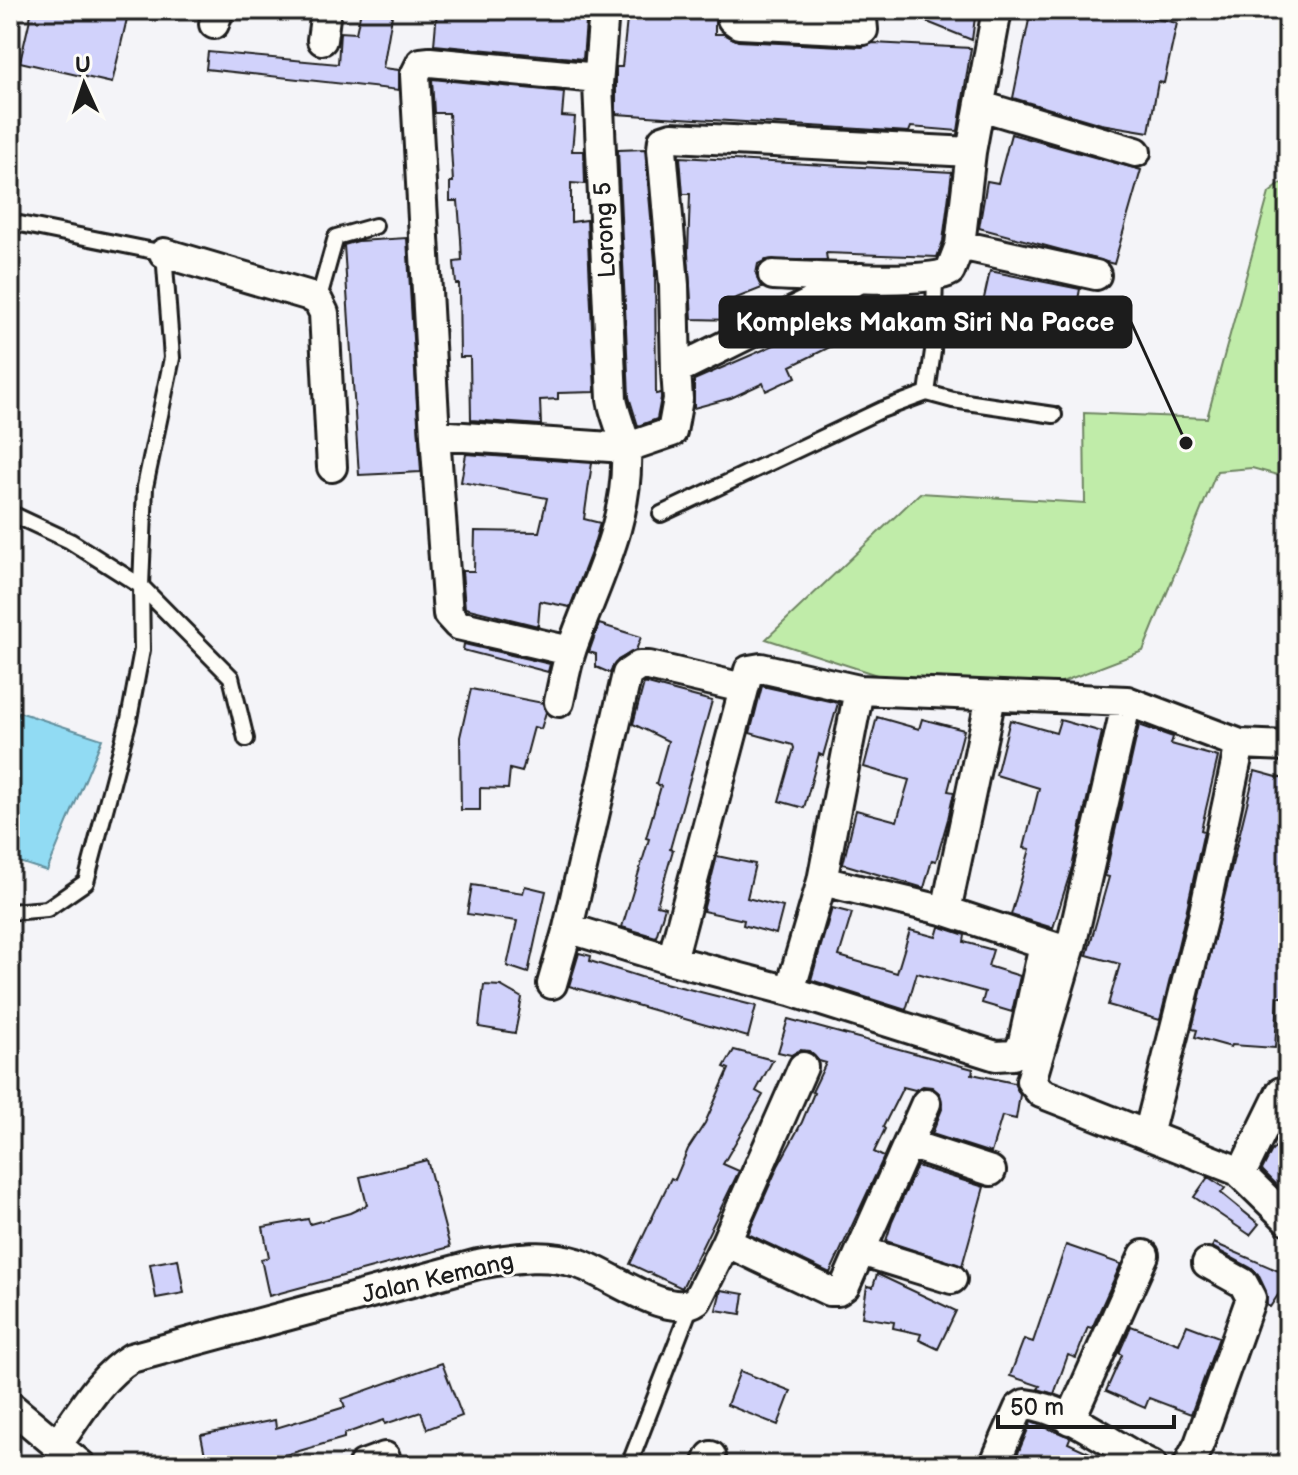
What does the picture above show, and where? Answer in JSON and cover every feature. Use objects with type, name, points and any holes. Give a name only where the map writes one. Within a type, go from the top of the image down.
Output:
[{"type":"street","points":[[322,40],[326,10]]},
{"type":"street","name":"Lorong 5","points":[[559,702],[570,651],[614,541],[623,505],[625,448],[612,399],[598,78],[604,10]]},
{"type":"street","points":[[732,10],[732,19],[739,24],[863,30],[862,19],[846,10]]},
{"type":"street","points":[[773,275],[861,278],[935,276],[950,271],[960,245],[971,152],[997,10]]},
{"type":"street","points":[[570,651],[458,625],[448,614],[415,75],[421,63],[430,62],[598,78]]},
{"type":"street","points":[[981,106],[1136,152]]},
{"type":"street","points":[[435,435],[625,448],[672,432],[678,399],[674,285],[663,140],[672,137],[971,152]]},
{"type":"street","points":[[960,245],[1096,275]]},
{"type":"street","points":[[164,253],[307,295],[318,301],[324,313],[332,467]]},
{"type":"street","points":[[676,370],[861,278]]},
{"type":"street","points":[[552,984],[627,674],[639,666],[649,666],[743,688]]},
{"type":"street","points":[[672,960],[747,673],[756,667],[859,690],[1127,701],[1240,744],[1288,746]]},
{"type":"street","points":[[790,991],[822,881],[859,690]]},
{"type":"street","points":[[946,911],[991,697]]},
{"type":"street","points":[[568,928],[790,991],[996,1056],[1005,1056],[1019,1050],[1023,1042],[1057,946],[1127,701]]},
{"type":"street","points":[[1148,1135],[1203,917],[1240,744]]},
{"type":"street","points":[[822,881],[946,911],[1057,946]]},
{"type":"street","points":[[1057,946],[1031,1081],[1041,1093],[1241,1172]]},
{"type":"street","points":[[691,1305],[697,1300],[726,1242],[803,1067]]},
{"type":"street","points":[[1286,1087],[1241,1172],[1243,1178],[1288,1220]]},
{"type":"street","points":[[726,1242],[829,1291],[838,1291],[845,1286],[926,1103]]},
{"type":"street","points":[[908,1144],[991,1171]]},
{"type":"street","points":[[861,1251],[952,1279]]},
{"type":"street","points":[[1070,1420],[1144,1255]]},
{"type":"street","name":"Jalan Kemang","points":[[57,1445],[102,1383],[117,1366],[131,1358],[478,1264],[549,1257],[578,1263],[663,1303],[679,1307],[691,1305]]},
{"type":"street","points":[[1188,1465],[1199,1444],[1251,1298],[1243,1283],[1207,1263]]},
{"type":"street","points":[[994,1465],[1019,1408],[1025,1404],[1035,1405],[1070,1420],[1141,1463]]},
{"type":"street","points":[[10,1406],[81,1465]]},
{"type":"lane","points":[[10,222],[164,253],[172,358],[145,487],[142,650],[129,719],[86,882],[47,909],[10,912]]},
{"type":"lane","points":[[318,301],[336,237],[375,226]]},
{"type":"lane","points":[[927,393],[933,351],[935,276]]},
{"type":"lane","points":[[661,514],[881,410],[927,393],[953,400],[1054,415]]},
{"type":"lane","points":[[10,513],[70,541],[141,586],[231,677],[246,739]]},
{"type":"lane","points":[[629,1465],[691,1305]]},
{"type":"green space","points":[[1288,178],[1288,478],[1252,468],[1217,471],[1143,651],[1059,683],[880,676],[766,639],[920,493],[1085,503],[1084,413],[1207,418],[1269,193]]},
{"type":"water","points":[[19,712],[102,739],[47,871],[10,859],[10,733]]},
{"type":"building","points":[[32,10],[129,10],[112,83],[20,62]]},
{"type":"building","points":[[361,10],[393,10],[383,68],[399,70],[399,90],[206,69],[208,52],[338,64],[340,32],[356,33]]},
{"type":"building","points":[[499,10],[587,10],[583,59],[434,45],[437,11],[499,16]]},
{"type":"building","points":[[628,10],[670,13],[670,10],[715,10],[715,34],[724,34],[738,41],[971,48],[958,131],[911,127],[909,132],[616,114],[616,67],[622,67]]},
{"type":"building","points":[[976,10],[972,40],[900,11]]},
{"type":"building","points":[[1031,10],[1117,10],[1177,23],[1164,83],[1158,82],[1149,132],[1101,124],[1013,98]]},
{"type":"building","points":[[432,79],[564,92],[562,116],[575,117],[572,151],[584,151],[585,184],[571,183],[571,222],[587,220],[595,392],[558,393],[558,399],[540,400],[541,425],[471,420],[470,357],[460,357],[459,284],[456,284],[454,262],[462,261],[458,201],[450,201],[450,182],[453,182],[449,113],[434,113]]},
{"type":"building","points":[[1011,134],[1141,170],[1114,264],[979,228],[987,181],[998,183]]},
{"type":"building","points":[[645,149],[655,262],[656,394],[661,393],[661,398],[657,419],[638,426],[629,397],[618,150]]},
{"type":"building","points":[[680,157],[952,172],[943,241],[937,257],[826,253],[827,260],[766,260],[758,264],[756,274],[762,288],[734,299],[734,320],[692,319],[688,253],[690,194],[683,194]]},
{"type":"building","points":[[407,238],[421,472],[359,475],[344,245],[358,241]]},
{"type":"building","points":[[990,271],[1080,289],[1072,331],[981,312]]},
{"type":"building","points":[[866,301],[877,324],[791,366],[796,377],[766,391],[763,383],[731,398],[694,408],[694,380],[827,322],[822,322]]},
{"type":"building","points":[[466,454],[592,463],[584,519],[600,523],[593,547],[570,607],[540,601],[538,626],[465,608],[462,571],[474,571],[475,531],[539,532],[547,498],[461,482]]},
{"type":"building","points":[[599,624],[641,637],[636,650],[618,660],[610,673],[596,667],[596,654],[589,652]]},
{"type":"building","points":[[464,644],[550,664],[548,672],[463,650]]},
{"type":"building","points":[[644,683],[712,701],[670,849],[673,850],[657,905],[665,907],[656,937],[622,927],[649,839],[646,838],[661,786],[656,784],[668,741],[633,724]]},
{"type":"building","points":[[762,686],[838,703],[804,808],[779,801],[793,745],[750,733]]},
{"type":"building","points":[[471,689],[543,703],[546,712],[541,729],[534,727],[522,772],[510,769],[508,789],[480,788],[480,810],[461,810],[460,737]]},
{"type":"building","points":[[877,717],[919,729],[922,719],[964,730],[948,791],[954,792],[948,819],[936,861],[932,860],[924,888],[843,864],[856,810],[897,821],[909,780],[864,767]]},
{"type":"building","points":[[1010,720],[1056,733],[1060,720],[1102,732],[1072,867],[1053,928],[1011,915],[1030,849],[1024,848],[1039,788],[996,775]]},
{"type":"building","points":[[1139,725],[1173,737],[1171,744],[1218,757],[1160,1020],[1108,1005],[1120,964],[1087,955],[1109,877],[1105,876]]},
{"type":"building","points":[[1255,771],[1288,780],[1288,795],[1280,824],[1288,826],[1288,950],[1285,997],[1278,997],[1275,1048],[1231,1047],[1195,1037],[1197,1030],[1192,1029]]},
{"type":"building","points":[[717,856],[755,864],[747,898],[783,907],[776,934],[743,925],[744,920],[703,911]]},
{"type":"building","points":[[472,885],[523,893],[525,886],[546,891],[528,973],[507,966],[517,921],[467,914]]},
{"type":"building","points":[[832,908],[852,913],[839,956],[897,973],[910,930],[936,937],[941,927],[965,935],[964,942],[993,950],[988,966],[1020,976],[1012,1012],[982,1003],[985,992],[917,973],[906,1010],[811,980]]},
{"type":"building","points":[[579,953],[591,956],[590,961],[641,977],[756,1006],[748,1037],[569,986]]},
{"type":"building","points":[[484,985],[501,986],[522,998],[515,1033],[479,1027]]},
{"type":"building","points":[[788,1019],[973,1069],[972,1074],[1014,1083],[1020,1095],[1016,1119],[1002,1116],[991,1153],[932,1134],[942,1109],[940,1094],[932,1087],[923,1086],[915,1090],[903,1087],[874,1152],[884,1157],[830,1273],[748,1234],[778,1166],[802,1122],[826,1063],[819,1061],[809,1051],[800,1050],[791,1055],[778,1052]]},
{"type":"building","points":[[734,1050],[773,1060],[756,1091],[763,1095],[723,1164],[739,1171],[682,1288],[630,1264],[671,1178],[675,1180],[688,1149],[705,1123],[729,1069],[724,1067]]},
{"type":"building","points":[[1288,1132],[1288,1196],[1262,1170],[1271,1152]]},
{"type":"building","points":[[427,1160],[450,1247],[269,1296],[261,1259],[269,1257],[263,1227],[308,1219],[310,1224],[350,1213],[367,1205],[360,1177]]},
{"type":"building","points":[[917,1166],[984,1187],[962,1266],[886,1241]]},
{"type":"building","points":[[1208,1177],[1225,1188],[1221,1193],[1259,1224],[1250,1235],[1194,1197]]},
{"type":"building","points":[[1214,1243],[1288,1275],[1288,1280],[1270,1307],[1258,1274],[1212,1247]]},
{"type":"building","points":[[1066,1245],[1121,1264],[1092,1328],[1088,1327],[1076,1358],[1068,1355],[1054,1394],[1010,1376],[1024,1339],[1033,1342]]},
{"type":"building","points":[[178,1259],[184,1293],[156,1298],[150,1264]]},
{"type":"building","points":[[877,1274],[956,1311],[938,1349],[919,1340],[921,1334],[893,1328],[894,1322],[862,1317],[867,1286],[873,1287]]},
{"type":"building","points":[[721,1290],[744,1294],[741,1314],[716,1310]]},
{"type":"building","points":[[1187,1325],[1219,1337],[1191,1414],[1149,1398],[1145,1408],[1106,1391],[1131,1326],[1179,1344]]},
{"type":"building","points":[[442,1363],[462,1416],[427,1429],[421,1412],[385,1424],[384,1420],[344,1434],[344,1438],[282,1456],[283,1460],[259,1465],[207,1465],[201,1435],[275,1420],[276,1428],[345,1407],[342,1399]]},
{"type":"building","points":[[740,1371],[791,1391],[778,1425],[727,1405]]},
{"type":"building","points":[[1031,1422],[1068,1436],[1068,1443],[1116,1465],[1013,1465]]},
{"type":"place","name":"Kompleks Makam Siri Na Pacce","points":[[1186,443]]}]
